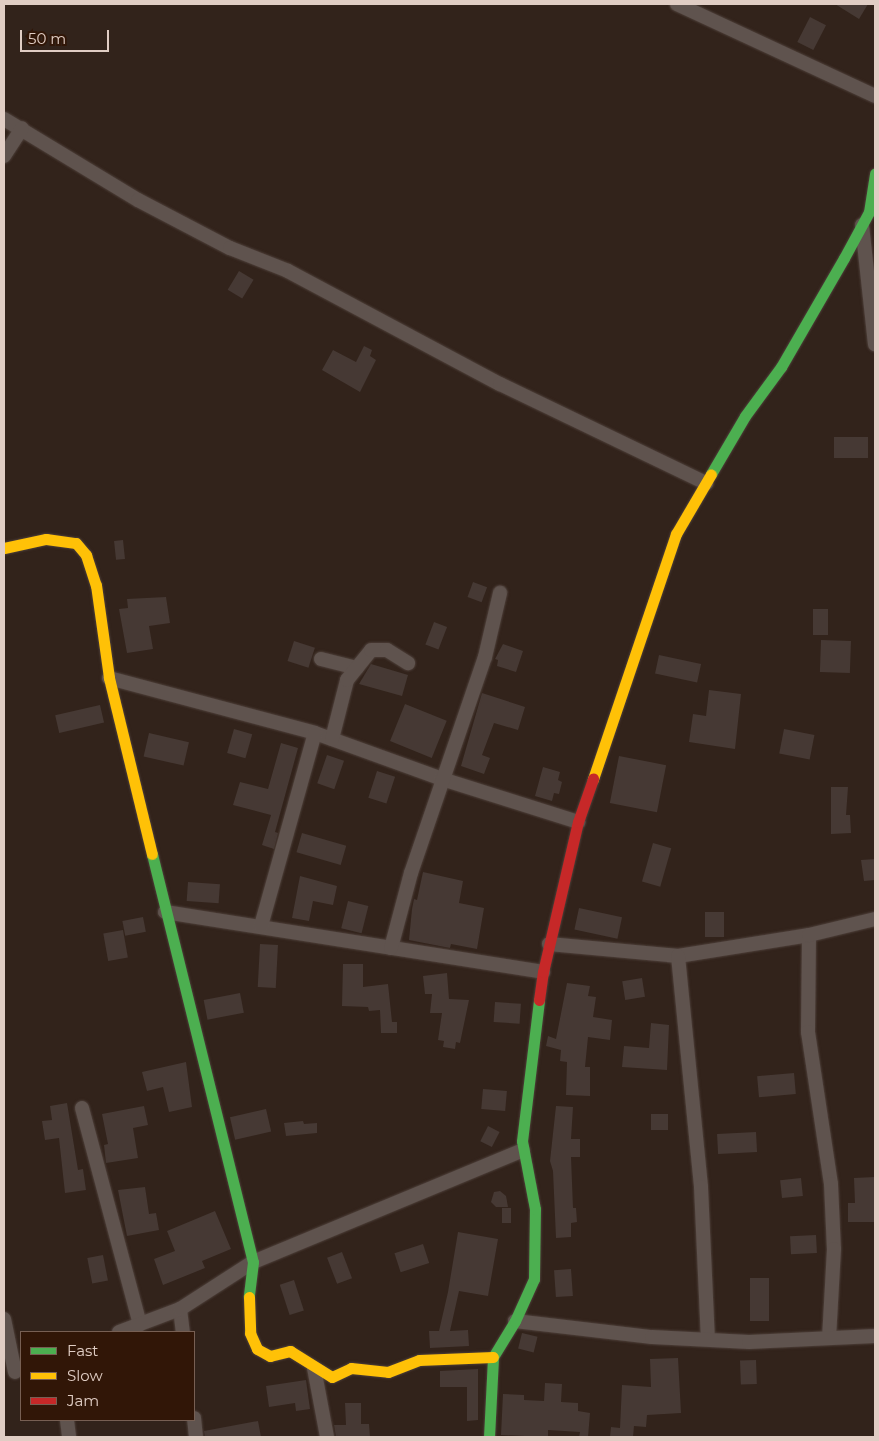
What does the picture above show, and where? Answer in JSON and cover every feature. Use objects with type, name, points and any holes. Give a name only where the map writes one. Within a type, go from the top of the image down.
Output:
[{"type":"street","points":[[678,4],[875,96]]},
{"type":"street","points":[[4,119],[22,128],[138,200],[230,248],[288,271],[500,384],[706,483]]},
{"type":"street","points":[[4,156],[22,128]]},
{"type":"street","points":[[489,1437],[494,1356],[515,1321],[534,1279],[535,1209],[523,1150],[543,972],[578,822],[669,551],[745,416],[781,367],[873,207],[875,172]]},
{"type":"street","points":[[862,224],[875,344]]},
{"type":"street","points":[[4,548],[46,539],[66,540],[76,543],[86,555],[96,585],[109,678],[165,912],[253,1262],[246,1310],[250,1333],[258,1349],[270,1356],[290,1351],[314,1368],[332,1376],[351,1368],[388,1372],[420,1360],[494,1356]]},
{"type":"street","points":[[391,948],[411,873],[485,658],[500,593]]},
{"type":"street","points":[[332,740],[347,680],[371,650],[387,650],[408,663]]},
{"type":"street","points":[[321,659],[357,668]]},
{"type":"street","points":[[109,678],[315,732],[332,740],[442,779],[578,822]]},
{"type":"street","points":[[261,926],[315,732]]},
{"type":"street","points":[[165,912],[543,972]]},
{"type":"street","points":[[548,944],[678,956],[809,935],[875,919]]},
{"type":"street","points":[[809,935],[808,1032],[830,1184],[834,1249],[829,1338]]},
{"type":"street","points":[[678,956],[701,1187],[708,1339]]},
{"type":"street","points":[[82,1108],[140,1324]]},
{"type":"street","points":[[122,1331],[180,1309],[253,1262],[523,1150]]},
{"type":"street","points":[[180,1309],[183,1331]]},
{"type":"street","points":[[4,1319],[13,1373]]},
{"type":"street","points":[[515,1321],[652,1336],[749,1342],[875,1336]]},
{"type":"street","points":[[314,1368],[327,1437]]},
{"type":"street","points":[[67,1421],[69,1437]]},
{"type":"street","points":[[194,1421],[196,1437]]},
{"type":"building","points":[[835,4],[868,4],[859,19]]},
{"type":"building","points":[[810,17],[826,25],[813,50],[797,42]]},
{"type":"building","points":[[239,271],[254,280],[242,299],[228,290]]},
{"type":"building","points":[[364,346],[372,350],[370,356],[376,360],[360,392],[322,370],[333,350],[356,362]]},
{"type":"building","points":[[834,437],[868,437],[868,458],[834,458]]},
{"type":"building","points":[[123,540],[125,559],[116,560],[114,541]]},
{"type":"building","points":[[473,582],[487,587],[482,602],[468,597]]},
{"type":"building","points":[[166,597],[170,623],[149,626],[153,649],[127,653],[119,609],[128,608],[127,599]]},
{"type":"building","points":[[813,609],[828,609],[828,635],[813,635]]},
{"type":"building","points":[[434,622],[447,627],[438,649],[425,644]]},
{"type":"building","points":[[821,640],[851,641],[850,673],[820,672]]},
{"type":"building","points":[[294,641],[315,648],[308,668],[288,661]]},
{"type":"building","points":[[503,644],[523,651],[516,672],[497,666],[498,660],[495,659]]},
{"type":"building","points":[[659,655],[701,664],[697,683],[655,674]]},
{"type":"building","points":[[371,664],[408,675],[402,696],[359,684]]},
{"type":"building","points":[[709,690],[741,694],[735,749],[689,742],[693,714],[706,716]]},
{"type":"building","points":[[482,693],[525,707],[518,730],[494,723],[482,755],[490,758],[484,774],[461,766]]},
{"type":"building","points":[[405,704],[447,721],[432,758],[390,741]]},
{"type":"building","points":[[100,705],[104,723],[59,733],[55,715]]},
{"type":"building","points":[[234,729],[252,734],[245,758],[227,753]]},
{"type":"building","points":[[784,729],[814,735],[810,759],[779,754]]},
{"type":"building","points":[[149,733],[189,742],[184,766],[144,756]]},
{"type":"building","points":[[281,743],[298,748],[275,832],[278,833],[274,849],[262,845],[271,815],[233,805],[240,782],[268,789]]},
{"type":"building","points":[[327,755],[344,761],[334,789],[317,783]]},
{"type":"building","points":[[619,756],[666,765],[657,812],[610,803]]},
{"type":"building","points":[[543,767],[560,772],[558,780],[562,782],[559,794],[554,793],[552,801],[535,796]]},
{"type":"building","points":[[377,771],[395,777],[386,804],[368,798]]},
{"type":"building","points":[[831,787],[848,787],[846,815],[850,815],[851,833],[831,834]]},
{"type":"building","points":[[302,833],[346,846],[341,865],[296,852]]},
{"type":"building","points":[[653,843],[671,848],[660,887],[642,881]]},
{"type":"building","points":[[875,859],[875,880],[864,881],[861,860]]},
{"type":"building","points":[[423,872],[463,881],[459,903],[484,908],[477,949],[451,944],[450,948],[409,940],[414,899],[417,900]]},
{"type":"building","points":[[300,876],[337,886],[333,905],[313,901],[309,921],[292,918]]},
{"type":"building","points":[[188,882],[220,884],[219,903],[187,901]]},
{"type":"building","points":[[348,901],[368,906],[362,933],[341,928]]},
{"type":"building","points":[[579,908],[622,917],[617,939],[574,930]]},
{"type":"building","points":[[705,912],[724,912],[724,937],[705,937]]},
{"type":"building","points":[[143,917],[146,932],[125,936],[122,921]]},
{"type":"building","points":[[123,930],[128,958],[108,961],[103,933]]},
{"type":"building","points":[[260,944],[278,945],[276,988],[258,987]]},
{"type":"building","points":[[343,964],[363,964],[363,987],[388,984],[392,1022],[397,1022],[397,1033],[381,1033],[380,1010],[369,1011],[368,1007],[342,1006]]},
{"type":"building","points":[[447,973],[449,999],[469,1000],[460,1043],[456,1042],[455,1049],[443,1047],[444,1041],[438,1040],[442,1013],[430,1013],[432,994],[425,994],[423,976]]},
{"type":"building","points":[[642,978],[645,997],[625,1000],[622,981]]},
{"type":"building","points":[[567,983],[590,986],[588,996],[596,997],[593,1017],[612,1020],[610,1040],[588,1037],[585,1067],[590,1067],[590,1096],[566,1095],[567,1062],[560,1061],[561,1050],[546,1046],[548,1036],[556,1039]]},
{"type":"building","points":[[240,993],[244,1013],[207,1020],[204,1000]]},
{"type":"building","points":[[495,1002],[521,1004],[520,1024],[494,1022]]},
{"type":"building","points":[[651,1023],[669,1025],[667,1070],[622,1067],[624,1046],[649,1048]]},
{"type":"building","points":[[186,1062],[192,1107],[169,1112],[163,1087],[147,1091],[142,1072]]},
{"type":"building","points":[[794,1073],[796,1094],[759,1097],[757,1076]]},
{"type":"building","points":[[483,1089],[507,1091],[505,1111],[481,1109]]},
{"type":"building","points":[[67,1103],[78,1170],[83,1169],[86,1190],[65,1193],[59,1138],[45,1140],[42,1121],[52,1120],[50,1106]]},
{"type":"building","points":[[144,1106],[148,1125],[133,1128],[138,1158],[106,1163],[104,1145],[108,1144],[102,1114]]},
{"type":"building","points":[[556,1106],[573,1107],[571,1139],[580,1139],[580,1157],[571,1157],[573,1208],[576,1208],[577,1222],[571,1223],[571,1237],[556,1238],[553,1171],[550,1161]]},
{"type":"building","points":[[266,1109],[271,1131],[235,1140],[230,1117]]},
{"type":"building","points":[[651,1114],[668,1114],[668,1130],[651,1130]]},
{"type":"building","points":[[303,1121],[304,1124],[317,1123],[317,1133],[286,1136],[284,1123]]},
{"type":"building","points":[[488,1126],[500,1132],[492,1147],[480,1141]]},
{"type":"building","points":[[756,1132],[757,1152],[718,1154],[717,1134]]},
{"type":"building","points":[[875,1177],[875,1222],[848,1222],[848,1203],[855,1203],[854,1178]]},
{"type":"building","points":[[801,1178],[803,1196],[782,1198],[780,1180]]},
{"type":"building","points":[[145,1187],[149,1214],[156,1213],[159,1230],[127,1236],[118,1190]]},
{"type":"building","points":[[500,1191],[506,1196],[508,1207],[496,1207],[491,1202],[494,1192]]},
{"type":"building","points":[[502,1208],[511,1208],[511,1223],[502,1223]]},
{"type":"building","points":[[215,1211],[231,1249],[202,1261],[205,1268],[163,1285],[154,1259],[175,1251],[167,1231]]},
{"type":"building","points":[[458,1232],[498,1239],[488,1296],[459,1291],[450,1331],[468,1330],[469,1346],[430,1348],[429,1331],[439,1331]]},
{"type":"building","points":[[816,1235],[817,1253],[791,1254],[790,1236]]},
{"type":"building","points":[[423,1244],[429,1263],[401,1272],[394,1253]]},
{"type":"building","points":[[342,1252],[352,1278],[337,1284],[327,1258]]},
{"type":"building","points":[[103,1255],[108,1281],[92,1284],[87,1258]]},
{"type":"building","points":[[571,1269],[573,1296],[556,1297],[554,1270]]},
{"type":"building","points":[[750,1278],[769,1278],[769,1321],[750,1321]]},
{"type":"building","points":[[294,1280],[304,1310],[290,1315],[280,1285]]},
{"type":"building","points":[[522,1333],[538,1337],[534,1352],[518,1349]]},
{"type":"building","points":[[678,1358],[681,1413],[647,1415],[646,1427],[634,1426],[633,1437],[610,1437],[611,1427],[620,1428],[622,1385],[651,1387],[650,1359]]},
{"type":"building","points":[[756,1360],[757,1384],[741,1385],[740,1361]]},
{"type":"building","points":[[478,1369],[478,1420],[467,1421],[467,1387],[440,1387],[440,1371]]},
{"type":"building","points":[[306,1380],[310,1409],[296,1411],[295,1403],[269,1407],[266,1386]]},
{"type":"building","points":[[545,1383],[562,1384],[561,1402],[578,1403],[578,1411],[590,1413],[588,1437],[579,1437],[580,1432],[548,1430],[548,1437],[501,1435],[503,1394],[524,1395],[524,1400],[544,1401]]},
{"type":"building","points":[[345,1403],[361,1403],[361,1424],[369,1424],[370,1437],[336,1437],[334,1425],[346,1425]]},
{"type":"building","points":[[258,1421],[261,1437],[205,1437],[204,1431]]},
{"type":"traffic: fast","points":[[711,474],[745,416],[781,367],[844,258],[869,212],[875,173]]},
{"type":"traffic: fast","points":[[152,854],[253,1262],[249,1297]]},
{"type":"traffic: fast","points":[[489,1437],[493,1357],[515,1321],[534,1279],[535,1209],[522,1141],[539,1000]]},
{"type":"traffic: slow","points":[[593,779],[676,534],[711,474]]},
{"type":"traffic: slow","points":[[4,548],[46,539],[76,543],[86,555],[96,585],[109,678],[152,854]]},
{"type":"traffic: slow","points":[[249,1297],[250,1333],[257,1349],[270,1356],[290,1351],[332,1377],[351,1368],[388,1372],[419,1360],[493,1357]]},
{"type":"traffic: jam","points":[[539,1000],[543,972],[578,822],[593,779]]}]
